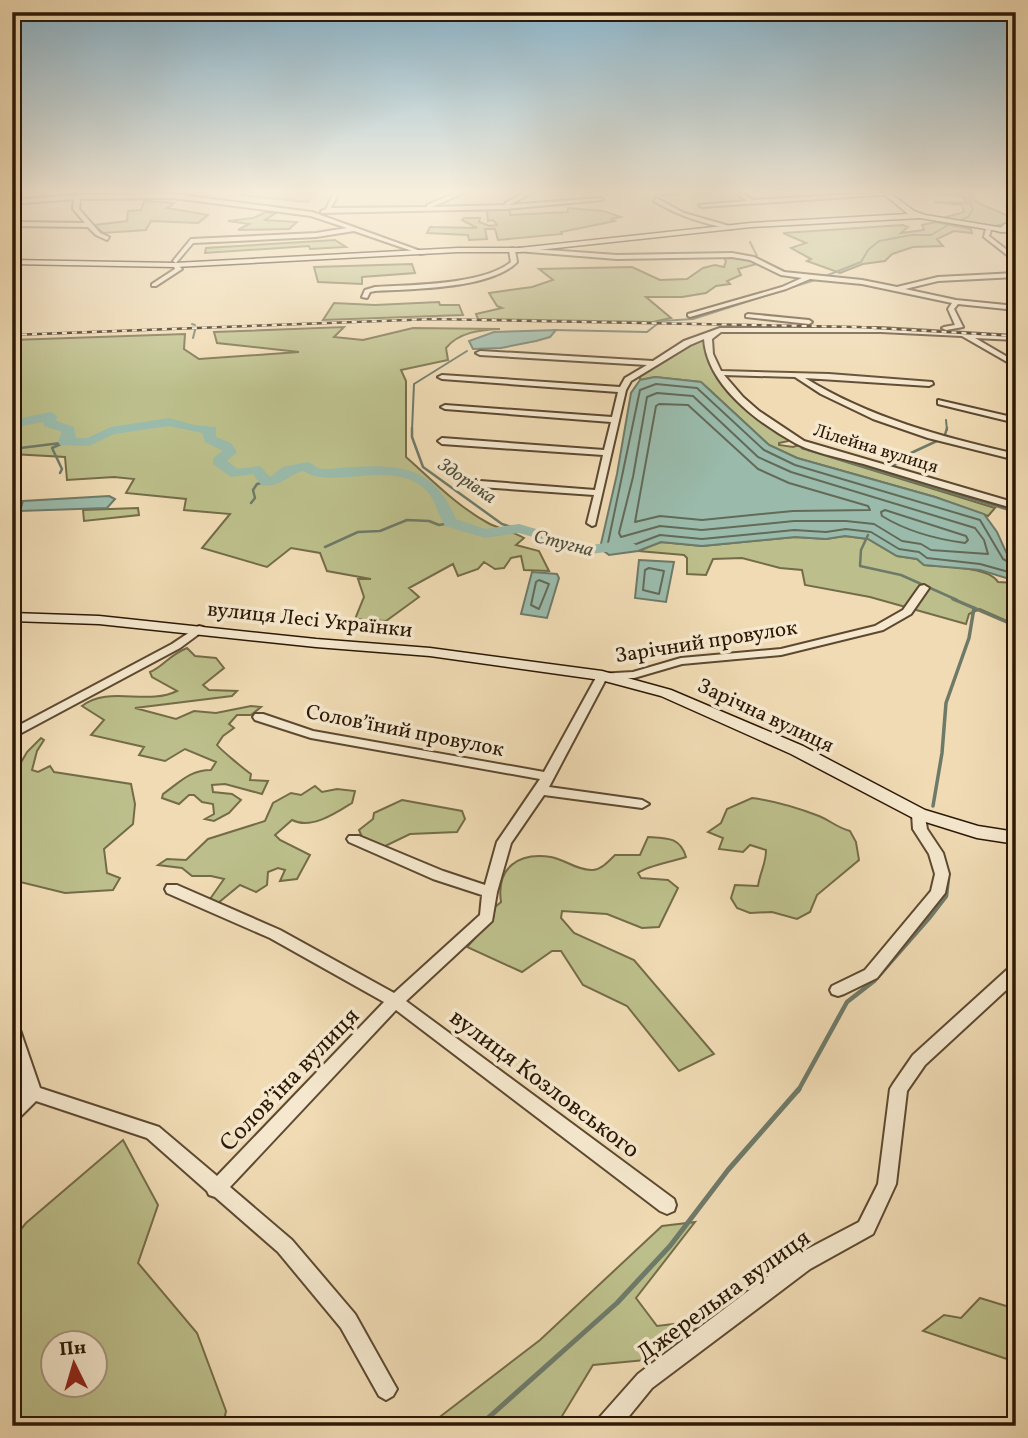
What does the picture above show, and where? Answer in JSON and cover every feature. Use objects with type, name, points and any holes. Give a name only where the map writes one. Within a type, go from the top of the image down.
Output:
[{"type":"street","points":[[176,263],[180,257]]},
{"type":"street","points":[[12,261],[176,263],[322,257]]},
{"type":"street","points":[[365,296],[367,291],[375,289],[448,285],[507,269],[515,257]]},
{"type":"street","points":[[746,257],[773,270],[807,279],[898,290],[956,302],[1013,307],[1014,299]]},
{"type":"street","points":[[154,285],[179,270],[176,263]]},
{"type":"street","points":[[898,290],[938,279],[1016,275]]},
{"type":"street","points":[[690,315],[807,279]]},
{"type":"street","points":[[748,316],[802,322],[950,328],[959,327],[951,309],[956,302]]},
{"type":"street","points":[[592,523],[622,390],[630,378],[701,336],[720,330],[881,330],[1016,338]]},
{"type":"street","name":"Лілейна вулиця","points":[[720,330],[709,336],[707,347],[727,386],[768,421],[801,443],[1016,506]]},
{"type":"street","points":[[964,334],[1016,365]]},
{"type":"street","points":[[480,353],[652,363]]},
{"type":"street","points":[[719,373],[929,384]]},
{"type":"street","points":[[442,377],[622,390]]},
{"type":"street","name":"Лілейна вулиця","points":[[799,377],[838,400],[880,418],[941,438],[1016,457]]},
{"type":"street","points":[[941,402],[1016,421]]},
{"type":"street","points":[[445,407],[615,420]]},
{"type":"street","points":[[442,441],[607,453]]},
{"type":"street","points":[[480,484],[598,493]]},
{"type":"street","name":"Зарічний провулок","points":[[602,676],[634,675],[681,661],[781,652],[879,628],[907,612],[925,588]]},
{"type":"street","name":"вулиця Лесі Українки","points":[[12,617],[99,620],[430,652],[602,676]]},
{"type":"street","points":[[12,734],[176,646],[199,629]]},
{"type":"street","points":[[543,783],[602,676]]},
{"type":"street","name":"Зарічна вулиця","points":[[602,676],[666,693],[773,739],[919,814],[976,832],[1016,838]]},
{"type":"street","name":"Соловʼїний провулок","points":[[259,717],[310,734],[642,804]]},
{"type":"street","name":"Соловʼїна вулиця","points":[[216,1189],[395,1001],[487,917],[490,892],[503,842],[543,783]]},
{"type":"street","points":[[838,990],[871,975],[938,893],[942,874],[936,853],[919,830],[919,814]]},
{"type":"street","points":[[354,839],[438,875],[490,892]]},
{"type":"street","name":"Соловʼїна вулиця","points":[[172,889],[275,934],[395,1001]]},
{"type":"street","name":"Джерельна вулиця","points":[[607,1426],[645,1381],[803,1262],[866,1228],[887,1184],[900,1089],[919,1060],[1016,971]]},
{"type":"street","name":"вулиця Козловського","points":[[395,1001],[667,1205]]},
{"type":"street","points":[[12,1030],[33,1093]]},
{"type":"street","points":[[12,1093],[33,1093],[153,1132],[285,1246],[348,1321],[386,1389]]},
{"type":"street","points":[[12,1114],[33,1093]]},
{"type":"green space","points":[[723,257],[750,260],[757,264],[738,269],[741,275],[727,281],[730,284],[716,286],[706,293],[682,297],[646,297],[671,318],[653,322],[478,319],[476,314],[502,308],[497,306],[489,293],[532,287],[553,280],[539,269],[632,267],[660,280],[687,279],[703,268],[715,265],[724,267],[726,261]]},
{"type":"green space","points":[[808,257],[889,257],[885,261],[863,264],[840,273],[807,261],[811,259]]},
{"type":"green space","points":[[412,264],[415,273],[362,277],[362,284],[318,282],[314,267]]},
{"type":"green space","points":[[439,302],[440,305],[459,305],[463,315],[323,320],[334,303],[375,305]]},
{"type":"green space","points":[[344,327],[334,337],[363,340],[413,328],[500,329],[478,331],[457,338],[446,348],[448,360],[401,370],[406,381],[406,457],[466,509],[492,525],[524,538],[516,545],[539,551],[549,571],[524,570],[521,556],[511,558],[504,568],[495,569],[484,562],[478,569],[458,576],[453,564],[409,588],[419,597],[386,621],[355,619],[364,597],[358,579],[371,579],[327,571],[320,553],[291,548],[267,567],[202,548],[230,514],[184,510],[186,499],[126,493],[134,479],[114,477],[67,480],[65,457],[12,454],[12,340],[185,334],[184,349],[199,359],[299,352],[217,343],[214,332]]},
{"type":"green space","points":[[700,339],[705,339],[713,369],[724,383],[752,409],[793,440],[779,445],[793,447],[802,444],[1016,508],[1016,511],[813,449],[801,448],[995,508],[988,516],[935,497],[797,458],[769,445],[701,382],[655,377],[640,380],[640,376]]},
{"type":"green space","points":[[138,508],[139,515],[84,521],[83,510]]},
{"type":"green space","points":[[845,536],[868,539],[897,556],[917,559],[924,565],[975,570],[993,577],[998,582],[1016,583],[1016,625],[980,609],[969,614],[966,624],[870,597],[805,585],[802,570],[780,568],[742,558],[713,559],[706,575],[687,574],[687,558],[684,555],[638,551],[661,542],[702,546],[795,537],[826,539]]},
{"type":"green space","points":[[187,648],[195,656],[216,658],[224,668],[203,685],[209,690],[237,691],[232,696],[135,708],[176,719],[194,711],[216,713],[251,706],[261,707],[251,715],[237,715],[229,724],[234,728],[223,736],[217,745],[251,774],[250,780],[268,781],[262,794],[225,784],[212,785],[213,792],[232,794],[241,800],[229,813],[214,821],[205,819],[214,814],[213,804],[202,802],[194,795],[189,795],[179,804],[162,798],[163,794],[185,778],[197,772],[211,770],[216,762],[185,749],[165,761],[139,755],[144,747],[91,735],[104,720],[82,706],[104,697],[153,697],[177,691],[152,677],[150,672]]},
{"type":"green space","points":[[41,738],[44,740],[37,751],[32,770],[38,772],[50,766],[54,772],[131,784],[135,804],[133,824],[104,849],[107,873],[120,878],[113,890],[65,893],[12,880],[12,778],[27,752]]},
{"type":"green space","points":[[315,786],[322,792],[337,789],[355,791],[352,803],[339,811],[315,822],[299,823],[292,820],[275,835],[310,855],[297,879],[280,881],[285,870],[278,868],[268,872],[267,885],[256,892],[240,885],[218,903],[210,899],[224,879],[192,876],[182,868],[158,865],[167,859],[186,860],[208,839],[265,821],[273,803],[291,793],[301,795]]},
{"type":"green space","points":[[752,798],[819,816],[850,831],[856,842],[859,860],[817,895],[810,912],[797,919],[772,912],[750,913],[737,908],[731,898],[735,885],[758,886],[766,850],[750,845],[743,852],[719,849],[723,838],[708,832],[721,823],[727,809]]},
{"type":"green space","points":[[402,800],[462,811],[465,819],[457,832],[410,834],[379,849],[362,837],[359,830],[373,819],[374,813]]},
{"type":"green space","points":[[648,837],[667,838],[676,842],[686,857],[638,873],[641,878],[668,880],[678,888],[659,927],[642,928],[607,914],[562,911],[561,918],[574,933],[634,960],[714,1054],[679,1071],[627,1006],[583,985],[561,951],[552,951],[522,972],[467,947],[493,918],[495,907],[501,902],[502,880],[506,872],[519,860],[539,856],[551,857],[582,869],[593,870],[615,855],[640,855]]},
{"type":"green space","points":[[123,1140],[158,1205],[138,1263],[197,1333],[226,1411],[223,1426],[12,1426],[12,1318],[21,1295],[12,1282],[12,1240],[26,1223]]},
{"type":"green space","points":[[695,1222],[636,1298],[657,1326],[708,1320],[656,1359],[593,1365],[556,1426],[428,1426],[540,1340],[662,1226]]},
{"type":"green space","points":[[980,1298],[1016,1309],[1016,1362],[923,1331],[944,1315],[961,1318]]},
{"type":"water","points":[[556,330],[550,337],[501,348],[473,349],[469,341],[494,332]]},
{"type":"water","points":[[655,377],[701,382],[769,445],[797,458],[935,497],[984,514],[997,532],[1006,552],[1016,562],[1016,581],[980,570],[924,565],[917,559],[897,556],[868,539],[845,536],[826,539],[795,537],[702,546],[661,542],[638,551],[609,555],[600,548],[617,474],[631,393],[640,380]]},
{"type":"water","points":[[109,496],[115,499],[107,508],[20,511],[23,501]]},
{"type":"water","points":[[639,560],[674,562],[666,602],[635,598]]},
{"type":"water","points":[[532,572],[557,574],[559,578],[547,618],[521,614]]},
{"type":"waterway","points":[[823,277],[861,262],[864,257]]},
{"type":"waterway","points":[[758,258],[791,274]]},
{"type":"waterway","points":[[554,330],[647,332],[661,321],[693,319],[815,280]]},
{"type":"waterway","points":[[193,338],[195,330]]},
{"type":"waterway","name":"Здорівка","points":[[412,430],[414,384],[467,351]]},
{"type":"waterway","name":"Стугна","points":[[12,424],[51,416],[49,423],[69,430],[69,438],[65,442],[89,442],[111,431],[169,422],[193,429],[211,430],[208,434],[210,439],[226,446],[230,452],[218,461],[236,474],[255,469],[266,482],[272,482],[288,473],[288,470],[307,466],[316,473],[388,471],[416,478],[428,485],[436,492],[450,523],[475,532],[485,534],[516,528],[591,550],[628,545]]},
{"type":"waterway","points":[[946,420],[947,428]]},
{"type":"waterway","points":[[944,438],[947,428]]},
{"type":"waterway","name":"Здорівка","points":[[412,430],[423,467],[502,524],[515,528]]},
{"type":"waterway","points":[[892,467],[911,453],[939,440]]},
{"type":"waterway","points":[[60,473],[62,469],[52,448],[65,442]]},
{"type":"waterway","points":[[12,449],[61,443]]},
{"type":"waterway","points":[[809,450],[1016,512]]},
{"type":"waterway","points":[[251,503],[255,498],[253,490],[257,484],[266,482]]},
{"type":"waterway","points":[[325,547],[358,532],[380,531],[407,520],[429,521],[439,525],[450,523]]},
{"type":"waterway","points":[[868,535],[861,550],[860,566],[901,575],[957,600]]},
{"type":"waterway","points":[[953,599],[974,608]]},
{"type":"waterway","points":[[933,806],[942,753],[946,703],[969,638],[974,608]]},
{"type":"waterway","points":[[974,608],[1016,626]]},
{"type":"waterway","points":[[798,1091],[847,1002],[874,981],[929,918],[946,896],[948,878]]},
{"type":"waterway","points":[[479,1426],[617,1303],[670,1246],[728,1170],[799,1089]]},
{"type":"railway","points":[[12,335],[433,319],[859,327],[1016,336]]}]
